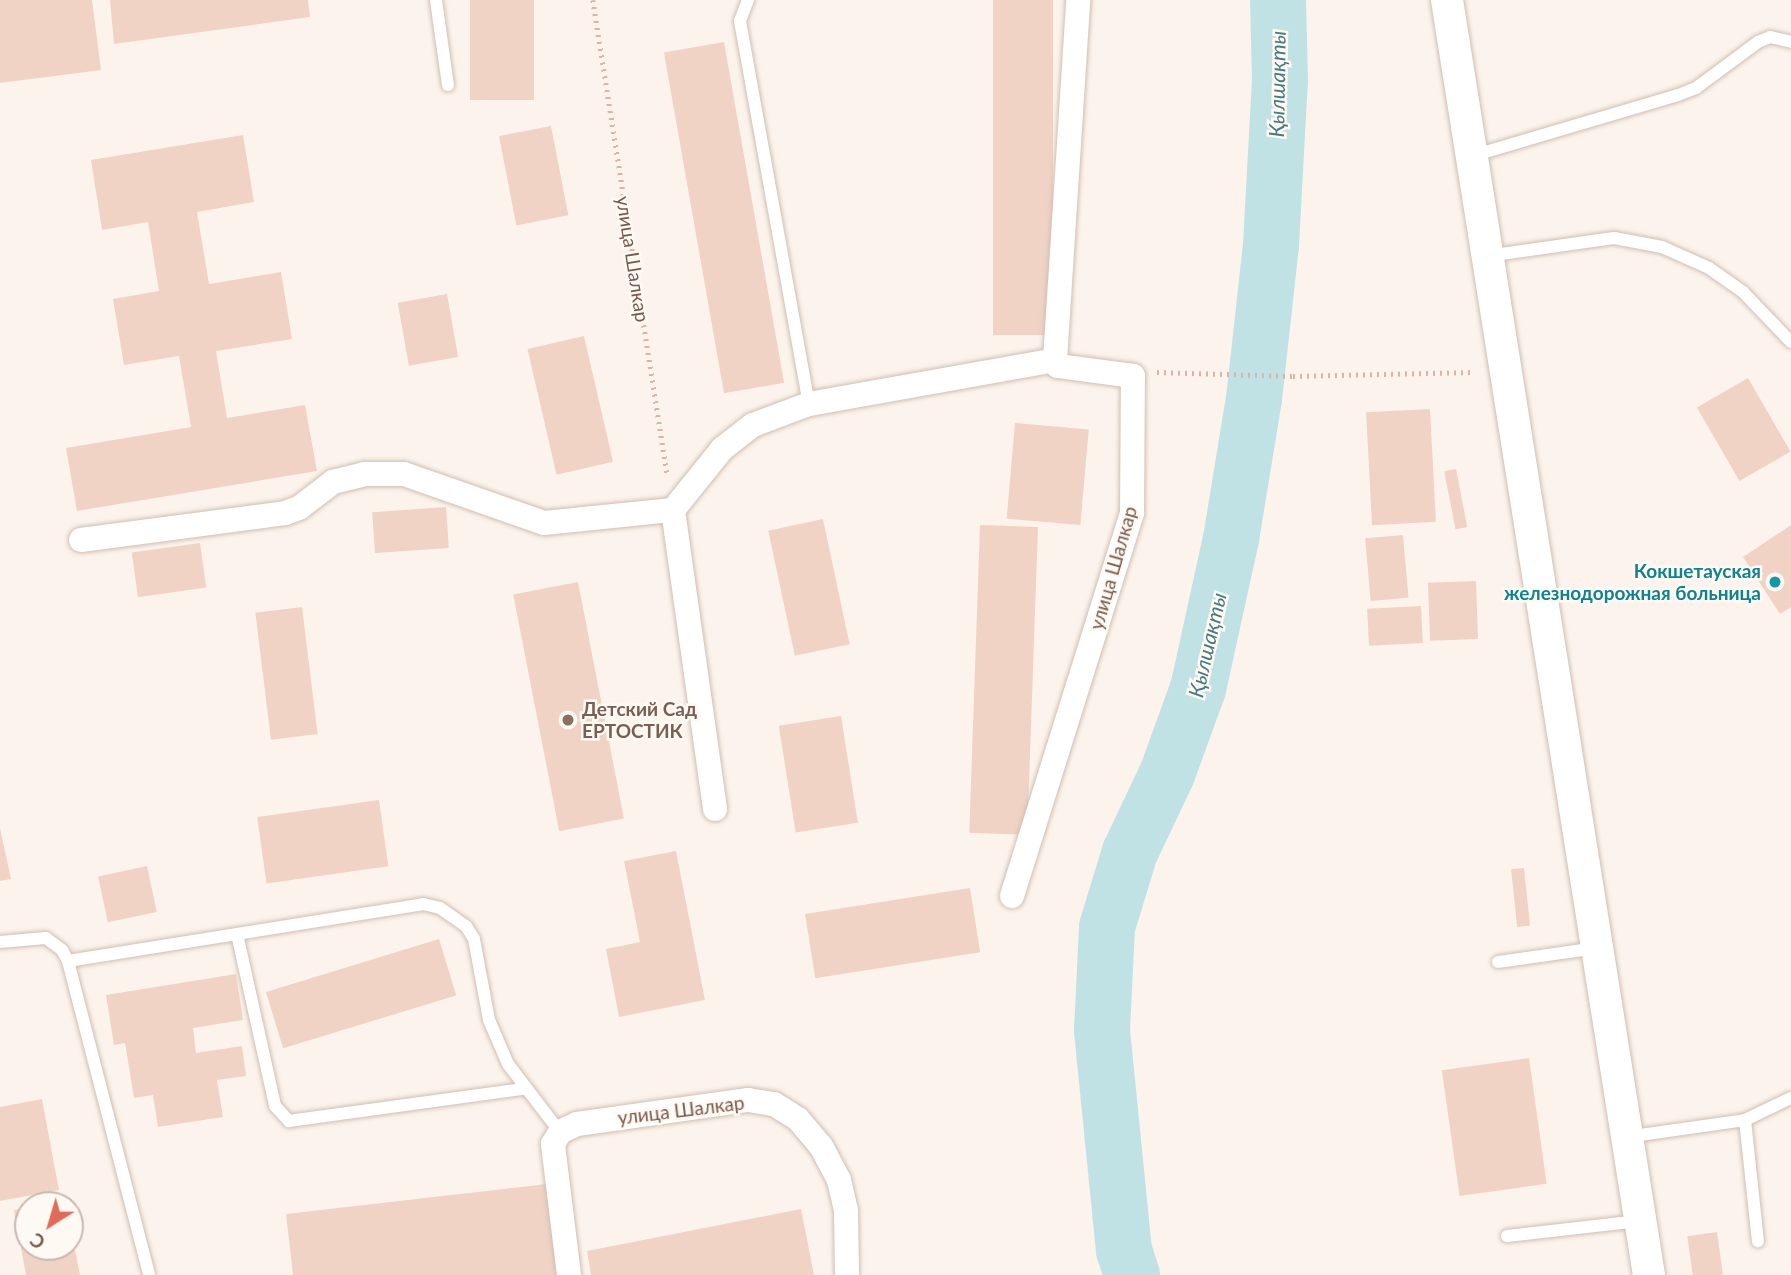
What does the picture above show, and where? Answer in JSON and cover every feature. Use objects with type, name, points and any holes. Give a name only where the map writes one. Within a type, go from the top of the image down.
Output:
[{"type":"street","points":[[81,540],[285,513],[299,509],[333,482],[364,474],[404,474],[544,523],[673,510],[722,449],[740,434],[809,404],[1055,360],[1078,0]]},
{"type":"street","points":[[1447,0],[1649,1275]]},
{"type":"street","name":"улица Шалкар","points":[[1012,896],[1132,513],[1133,376],[1058,366],[1055,360]]},
{"type":"street","points":[[673,510],[715,809]]},
{"type":"street","name":"улица Шалкар","points":[[559,1132],[577,1124],[748,1100],[774,1104],[798,1119],[821,1146],[839,1180],[846,1211],[847,1275]]},
{"type":"street","points":[[559,1132],[553,1144],[569,1275]]},
{"type":"lane","points":[[436,0],[448,85]]},
{"type":"lane","points":[[748,0],[740,21],[809,404]]},
{"type":"lane","points":[[1472,156],[1678,96],[1696,88],[1758,42],[1770,37],[1791,42]]},
{"type":"lane","points":[[1487,256],[1614,238],[1662,247],[1709,268],[1743,292],[1791,342]]},
{"type":"lane","points":[[68,961],[423,904],[440,908],[466,926],[474,939],[489,1020],[523,1088],[559,1132]]},
{"type":"lane","points":[[237,934],[275,1106],[289,1121],[523,1088]]},
{"type":"lane","points":[[0,942],[46,938],[62,950],[68,961],[149,1275]]},
{"type":"lane","points":[[1498,962],[1596,948]]},
{"type":"lane","points":[[1626,1137],[1745,1120],[1791,1098]]},
{"type":"lane","points":[[1745,1120],[1758,1241]]},
{"type":"lane","points":[[1507,1236],[1639,1221]]},
{"type":"path","name":"улица Шалкар","points":[[593,0],[673,510]]},
{"type":"path","points":[[1159,371],[1293,376],[1506,372]]},
{"type":"building","points":[[0,0],[92,0],[101,70],[0,83]]},
{"type":"building","points":[[110,0],[308,0],[310,17],[114,44]]},
{"type":"building","points":[[470,0],[534,0],[534,100],[470,100]]},
{"type":"building","points":[[993,0],[1053,0],[1053,335],[993,335]]},
{"type":"building","points":[[724,42],[784,383],[724,393],[664,53]]},
{"type":"building","points":[[551,126],[568,215],[516,225],[499,136]]},
{"type":"building","points":[[243,135],[254,202],[197,212],[209,284],[281,272],[292,339],[216,351],[227,418],[305,405],[317,471],[77,511],[66,448],[191,427],[179,356],[124,365],[113,299],[159,291],[148,222],[102,230],[91,160]]},
{"type":"building","points":[[447,294],[458,357],[409,366],[398,303]]},
{"type":"building","points":[[584,336],[613,462],[557,475],[527,349]]},
{"type":"building","points":[[1748,378],[1790,452],[1739,481],[1697,408]]},
{"type":"building","points":[[1430,409],[1436,522],[1372,525],[1366,412]]},
{"type":"building","points":[[1015,423],[1089,429],[1080,525],[1007,519]]},
{"type":"building","points":[[1456,469],[1467,527],[1455,529],[1444,471]]},
{"type":"building","points":[[446,507],[449,548],[375,553],[372,512]]},
{"type":"building","points":[[823,519],[850,644],[795,656],[768,531]]},
{"type":"building","points":[[980,525],[1038,527],[1027,835],[969,833]]},
{"type":"building","name":"Кокшетауская железнодорожная больница","points":[[1791,525],[1791,607],[1780,614],[1743,557]]},
{"type":"building","points":[[1403,535],[1408,598],[1371,601],[1365,538]]},
{"type":"building","points":[[200,543],[206,588],[138,597],[132,553]]},
{"type":"building","points":[[1476,581],[1478,639],[1430,641],[1428,583]]},
{"type":"building","points":[[578,582],[624,819],[559,831],[513,595]]},
{"type":"building","points":[[1421,606],[1423,643],[1369,646],[1367,609]]},
{"type":"building","points":[[302,607],[318,734],[271,740],[255,613]]},
{"type":"building","points":[[841,716],[858,823],[796,833],[779,726]]},
{"type":"building","points":[[379,800],[388,866],[267,883],[257,817]]},
{"type":"building","points":[[0,828],[11,879],[0,881]]},
{"type":"building","points":[[676,851],[705,1000],[619,1017],[606,949],[640,942],[624,861]]},
{"type":"building","points":[[147,866],[157,912],[108,922],[98,876]]},
{"type":"building","points":[[1524,868],[1530,926],[1517,927],[1511,869]]},
{"type":"building","points":[[970,888],[980,952],[815,978],[805,914]]},
{"type":"building","points":[[439,939],[456,995],[283,1048],[266,992]]},
{"type":"building","points":[[236,974],[243,1020],[193,1028],[196,1053],[242,1046],[246,1076],[217,1080],[223,1117],[158,1127],[153,1095],[134,1098],[125,1043],[114,1045],[106,995]]},
{"type":"building","points":[[1529,1058],[1547,1184],[1460,1196],[1442,1070]]},
{"type":"building","points":[[42,1099],[59,1190],[14,1191],[14,1198],[0,1201],[0,1107]]},
{"type":"building","points":[[547,1184],[558,1275],[293,1275],[286,1214]]},
{"type":"building","points":[[801,1209],[814,1275],[591,1275],[587,1251]]},
{"type":"building","points":[[1717,1232],[1723,1275],[1693,1275],[1687,1236]]},
{"type":"building","points":[[23,1261],[77,1261],[80,1275],[26,1275]]},
{"type":"waterway","name":"Қылшақты","points":[[1132,1275],[1124,1251],[1102,1030],[1107,927],[1130,852],[1167,774],[1198,689],[1231,539],[1254,399],[1271,245],[1280,81],[1278,0]]},
{"type":"place","name":"Кокшетауская железнодорожная больница","points":[[1775,582]]},
{"type":"place","name":"Детский Сад ЕРТОСТИК","points":[[568,720]]}]
